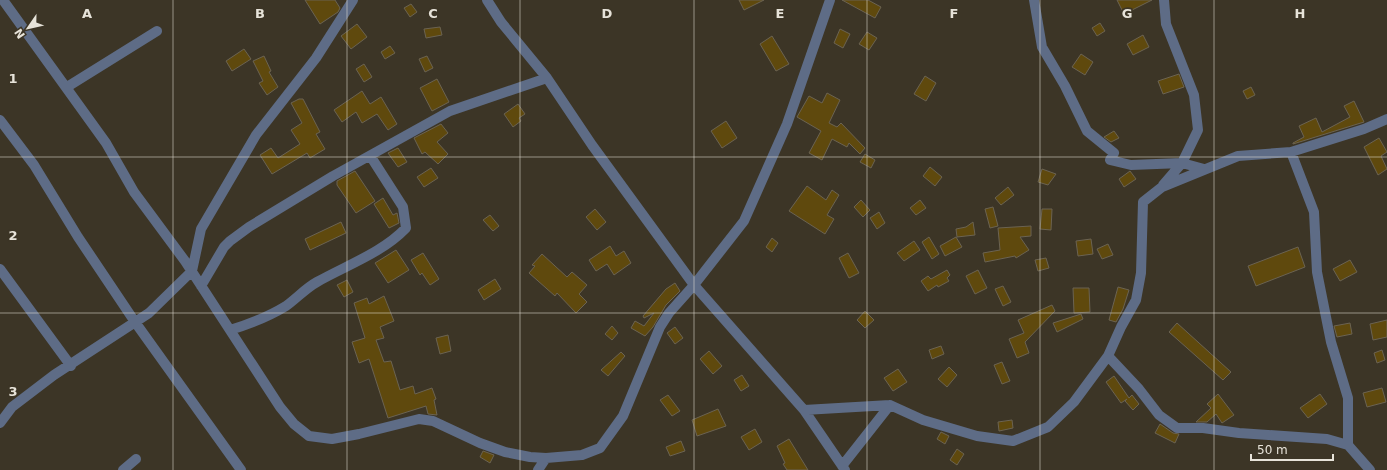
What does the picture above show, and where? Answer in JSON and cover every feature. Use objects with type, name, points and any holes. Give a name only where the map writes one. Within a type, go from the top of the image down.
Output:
[{"type":"street","points":[[3,0],[106,143],[138,198],[192,271],[280,407],[294,424],[309,436],[332,439],[419,419],[433,421],[480,443],[506,452],[546,458],[582,455],[600,448],[623,416],[660,327],[669,312],[694,284],[744,221],[787,124],[830,0]]},
{"type":"street","points":[[2,417],[12,406],[54,375],[71,366],[149,312],[192,271],[201,229],[252,142],[316,58],[353,0]]},
{"type":"street","points":[[487,0],[501,22],[547,78],[592,145],[694,284],[804,410],[843,468],[890,405]]},
{"type":"street","points":[[1034,0],[1042,47],[1065,86],[1087,131],[1114,153],[1110,160],[1131,165],[1182,163],[1204,169]]},
{"type":"street","points":[[804,410],[890,405],[923,420],[977,436],[1013,442],[1048,427],[1074,402],[1108,356],[1120,327],[1136,300],[1141,273],[1143,202],[1162,187],[1182,163],[1198,130],[1194,95],[1166,24],[1164,0]]},
{"type":"street","points":[[67,87],[157,31]]},
{"type":"street","points":[[201,286],[224,247],[230,241],[297,198],[450,111],[547,78]]},
{"type":"street","points":[[1162,187],[1238,156],[1291,152],[1364,129],[1387,119]]},
{"type":"street","points":[[0,120],[34,165],[78,237],[135,322],[241,470]]},
{"type":"street","points":[[1291,152],[1314,212],[1317,272],[1331,342],[1348,398],[1348,445]]},
{"type":"street","points":[[230,330],[257,321],[286,305],[313,284],[359,260],[398,237],[406,228],[403,207],[370,157]]},
{"type":"street","points":[[0,269],[71,366]]},
{"type":"street","points":[[1108,356],[1139,389],[1159,415],[1177,428],[1203,428],[1239,433],[1327,439],[1348,445],[1370,470]]},
{"type":"street","points":[[538,470],[546,458]]},
{"type":"street","points":[[123,470],[136,459]]},
{"type":"building","points":[[305,0],[335,0],[340,8],[338,12],[320,24]]},
{"type":"building","points":[[739,0],[764,0],[744,10]]},
{"type":"building","points":[[842,0],[868,0],[881,7],[875,18]]},
{"type":"building","points":[[1117,0],[1152,0],[1124,14]]},
{"type":"building","points":[[411,4],[417,12],[410,17],[404,8]]},
{"type":"building","points":[[1100,23],[1105,31],[1097,36],[1092,28]]},
{"type":"building","points":[[357,24],[367,37],[351,49],[341,36]]},
{"type":"building","points":[[440,27],[442,35],[426,38],[424,29]]},
{"type":"building","points":[[840,29],[850,34],[843,48],[834,43]]},
{"type":"building","points":[[867,32],[877,38],[869,50],[859,44]]},
{"type":"building","points":[[1143,35],[1149,47],[1133,55],[1127,44]]},
{"type":"building","points":[[772,36],[789,64],[776,71],[760,44]]},
{"type":"building","points":[[390,46],[395,53],[385,59],[381,52]]},
{"type":"building","points":[[244,49],[251,59],[232,71],[226,61]]},
{"type":"building","points":[[1081,54],[1093,62],[1085,75],[1072,67]]},
{"type":"building","points":[[264,56],[271,71],[269,72],[278,87],[267,95],[259,83],[263,81],[253,61]]},
{"type":"building","points":[[427,56],[433,68],[425,72],[419,59]]},
{"type":"building","points":[[364,64],[372,77],[364,82],[356,69]]},
{"type":"building","points":[[1179,74],[1184,87],[1163,94],[1158,81]]},
{"type":"building","points":[[925,76],[936,83],[926,101],[914,94]]},
{"type":"building","points":[[437,79],[449,102],[432,111],[420,88]]},
{"type":"building","points":[[1251,87],[1255,95],[1247,99],[1243,91]]},
{"type":"building","points":[[362,91],[370,104],[381,97],[397,124],[388,130],[377,114],[362,123],[356,112],[342,122],[334,110]]},
{"type":"building","points":[[827,93],[840,100],[829,123],[837,127],[841,123],[865,148],[860,154],[849,143],[847,147],[832,139],[822,160],[809,153],[821,131],[797,117],[809,96],[822,103]]},
{"type":"building","points":[[299,99],[303,99],[320,132],[316,134],[325,149],[310,158],[307,153],[272,174],[260,155],[271,148],[278,158],[300,144],[291,130],[302,123],[291,103]]},
{"type":"building","points":[[1354,101],[1364,122],[1293,144],[1304,137],[1299,126],[1316,118],[1322,132],[1350,117],[1344,106]]},
{"type":"building","points":[[518,104],[525,114],[519,118],[521,121],[513,127],[504,114]]},
{"type":"building","points":[[726,121],[737,138],[722,148],[711,131]]},
{"type":"building","points":[[441,124],[448,133],[437,142],[448,154],[438,164],[425,152],[422,154],[414,138]]},
{"type":"building","points":[[1114,131],[1119,138],[1111,142],[1104,137]]},
{"type":"building","points":[[1379,138],[1387,152],[1381,156],[1387,169],[1378,175],[1364,147]]},
{"type":"building","points":[[398,148],[407,162],[398,167],[388,153]]},
{"type":"building","points":[[865,154],[875,160],[871,168],[860,162]]},
{"type":"building","points":[[930,167],[942,177],[935,186],[923,176]]},
{"type":"building","points":[[431,168],[438,178],[424,187],[417,177]]},
{"type":"building","points":[[1042,169],[1056,174],[1048,185],[1038,182]]},
{"type":"building","points":[[355,171],[375,201],[356,213],[337,185],[337,181]]},
{"type":"building","points":[[1130,171],[1136,179],[1124,187],[1119,179]]},
{"type":"building","points":[[807,186],[826,200],[832,190],[839,195],[827,215],[834,219],[825,234],[789,211]]},
{"type":"building","points":[[1008,187],[1014,195],[1001,205],[995,198]]},
{"type":"building","points":[[383,198],[393,215],[397,213],[399,223],[389,228],[374,204]]},
{"type":"building","points":[[861,200],[870,210],[863,217],[854,207]]},
{"type":"building","points":[[920,200],[926,208],[916,215],[910,208]]},
{"type":"building","points":[[993,207],[998,226],[990,228],[985,209]]},
{"type":"building","points":[[595,209],[606,222],[597,230],[586,217]]},
{"type":"building","points":[[1042,209],[1052,209],[1051,230],[1040,229]]},
{"type":"building","points":[[879,212],[885,223],[877,229],[870,218]]},
{"type":"building","points":[[490,215],[499,226],[493,231],[483,220]]},
{"type":"building","points":[[341,222],[346,233],[310,250],[305,239]]},
{"type":"building","points":[[973,222],[975,235],[957,237],[956,229],[966,227]]},
{"type":"building","points":[[1031,226],[1031,236],[1020,237],[1029,250],[1016,258],[1015,256],[985,262],[983,253],[1000,250],[998,228]]},
{"type":"building","points":[[929,237],[939,254],[932,259],[922,242]]},
{"type":"building","points":[[956,237],[962,247],[945,256],[940,246]]},
{"type":"building","points":[[772,238],[778,243],[772,252],[766,247]]},
{"type":"building","points":[[1091,239],[1093,254],[1078,256],[1076,241]]},
{"type":"building","points":[[914,241],[920,250],[904,261],[897,253]]},
{"type":"building","points":[[1108,244],[1113,255],[1102,259],[1097,249]]},
{"type":"building","points":[[610,246],[616,256],[624,251],[631,263],[614,275],[607,264],[596,271],[589,260]]},
{"type":"building","points":[[1298,247],[1305,267],[1256,286],[1248,266]]},
{"type":"building","points":[[396,250],[409,270],[388,283],[375,263]]},
{"type":"building","points":[[423,253],[439,279],[430,285],[422,273],[420,275],[411,260]]},
{"type":"building","points":[[848,253],[859,273],[849,278],[839,258]]},
{"type":"building","points":[[542,254],[567,277],[572,272],[587,285],[579,294],[587,302],[576,313],[557,293],[555,296],[529,273],[535,266],[532,265]]},
{"type":"building","points":[[1046,258],[1049,268],[1038,271],[1035,260]]},
{"type":"building","points":[[1350,260],[1357,272],[1340,281],[1333,269]]},
{"type":"building","points":[[947,270],[950,275],[947,278],[949,281],[938,287],[937,285],[928,291],[921,281],[928,276],[931,279]]},
{"type":"building","points":[[978,270],[987,288],[975,294],[966,276]]},
{"type":"building","points":[[495,279],[501,289],[484,300],[478,290]]},
{"type":"building","points":[[347,280],[353,292],[344,297],[337,285]]},
{"type":"building","points":[[675,283],[680,291],[666,305],[653,327],[645,336],[631,328],[635,321],[644,326],[654,313],[644,318],[643,316],[666,289]]},
{"type":"building","points":[[1003,286],[1011,302],[1003,306],[995,289]]},
{"type":"building","points":[[1118,287],[1129,290],[1123,309],[1116,322],[1109,320]]},
{"type":"building","points":[[1073,288],[1089,288],[1090,312],[1074,313]]},
{"type":"building","points":[[384,296],[394,321],[380,327],[384,338],[376,340],[384,362],[391,361],[400,390],[413,386],[415,394],[432,388],[436,399],[434,400],[437,415],[428,414],[426,406],[388,418],[369,359],[359,363],[352,342],[365,338],[354,303],[367,298],[369,304]]},
{"type":"building","points":[[1052,305],[1055,311],[1025,342],[1029,353],[1017,358],[1009,339],[1024,333],[1018,320]]},
{"type":"building","points":[[865,311],[874,320],[865,328],[857,320]]},
{"type":"building","points":[[1081,314],[1083,319],[1057,332],[1053,323]]},
{"type":"building","points":[[1387,320],[1387,337],[1373,340],[1370,324]]},
{"type":"building","points":[[1177,323],[1231,372],[1223,380],[1169,332]]},
{"type":"building","points":[[1350,323],[1352,334],[1337,337],[1334,326]]},
{"type":"building","points":[[612,326],[618,333],[612,340],[605,334]]},
{"type":"building","points":[[675,327],[683,338],[675,344],[667,333]]},
{"type":"building","points":[[448,335],[451,351],[440,354],[436,338]]},
{"type":"building","points":[[941,346],[944,354],[932,359],[929,350]]},
{"type":"building","points":[[1382,350],[1385,360],[1377,363],[1374,353]]},
{"type":"building","points":[[709,351],[722,366],[713,374],[700,359]]},
{"type":"building","points":[[621,352],[625,356],[608,376],[601,370]]},
{"type":"building","points":[[1002,362],[1010,381],[1002,384],[994,365]]},
{"type":"building","points":[[949,367],[957,375],[947,387],[938,379]]},
{"type":"building","points":[[898,369],[907,382],[893,391],[884,378]]},
{"type":"building","points":[[742,375],[749,386],[741,391],[734,380]]},
{"type":"building","points":[[1114,376],[1129,398],[1132,395],[1139,404],[1133,410],[1125,401],[1127,399],[1121,403],[1106,382]]},
{"type":"building","points":[[1382,388],[1386,402],[1367,407],[1363,393]]},
{"type":"building","points":[[1218,394],[1234,415],[1222,423],[1216,414],[1207,422],[1196,422],[1211,408],[1207,404]]},
{"type":"building","points":[[1320,394],[1327,404],[1308,418],[1300,408]]},
{"type":"building","points":[[668,395],[680,411],[672,416],[660,400]]},
{"type":"building","points":[[718,409],[726,426],[697,436],[692,420]]},
{"type":"building","points":[[1012,420],[1013,428],[999,431],[998,422]]},
{"type":"building","points":[[1160,424],[1173,433],[1179,434],[1175,443],[1155,433]]},
{"type":"building","points":[[755,429],[762,442],[749,450],[741,437]]},
{"type":"building","points":[[941,432],[949,436],[945,444],[937,439]]},
{"type":"building","points":[[789,439],[808,470],[787,470],[783,464],[785,463],[777,446]]},
{"type":"building","points":[[681,441],[685,451],[670,456],[666,447]]},
{"type":"building","points":[[957,449],[964,454],[957,465],[950,460]]},
{"type":"building","points":[[483,451],[494,455],[490,463],[480,457]]}]
